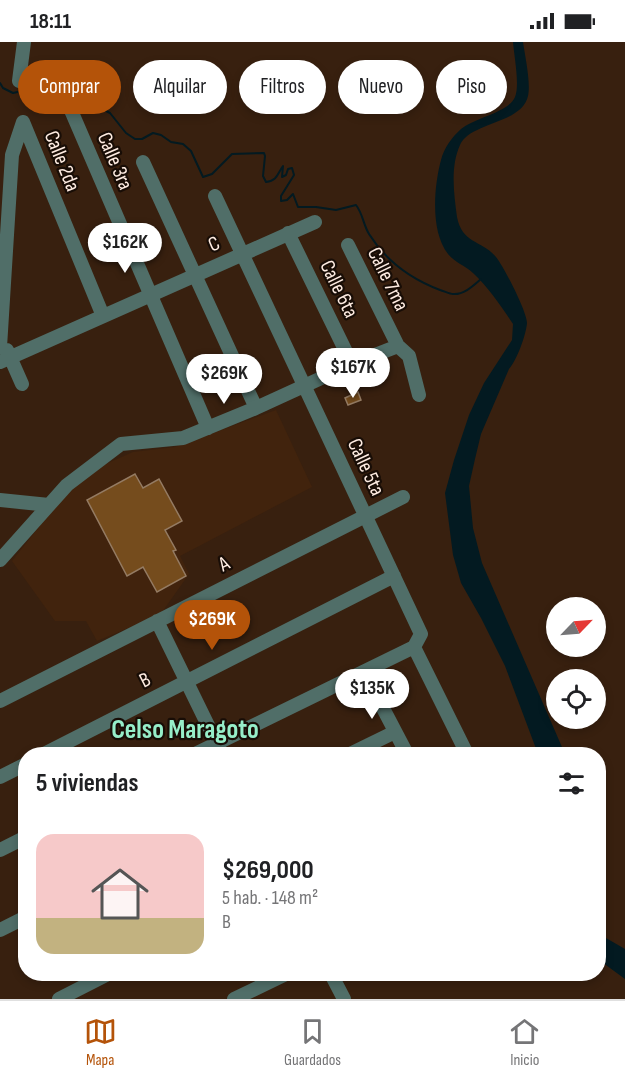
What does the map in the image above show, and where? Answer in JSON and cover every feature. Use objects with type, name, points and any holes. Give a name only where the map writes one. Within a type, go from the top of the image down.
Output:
[{"type":"street","points":[[22,60],[24,42]]},
{"type":"street","name":"Calle 3ra","points":[[73,114],[208,428]]},
{"type":"street","name":"Calle 2da","points":[[7,146],[23,122],[103,316]]},
{"type":"street","points":[[7,146],[0,341],[5,360],[22,384]]},
{"type":"street","points":[[143,162],[256,408]]},
{"type":"street","name":"Calle 5ta","points":[[215,196],[421,634],[414,647],[464,747]]},
{"type":"street","name":"C","points":[[5,360],[315,222]]},
{"type":"street","name":"Calle 6ta","points":[[288,233],[352,363]]},
{"type":"street","name":"Calle 7ma","points":[[348,245],[398,346],[409,356],[419,394]]},
{"type":"street","points":[[0,560],[67,485],[121,444],[183,438],[256,408],[352,363],[398,346]]},
{"type":"street","name":"A","points":[[0,700],[403,497]]},
{"type":"street","points":[[0,500],[49,505]]},
{"type":"street","name":"B","points":[[58,747],[394,576]]},
{"type":"street","points":[[157,621],[218,747]]},
{"type":"street","points":[[223,747],[414,647]]},
{"type":"street","points":[[364,672],[403,747]]},
{"type":"street","points":[[364,747],[395,732]]},
{"type":"street","points":[[0,777],[18,768]]},
{"type":"street","points":[[0,850],[18,841]]},
{"type":"street","points":[[0,930],[18,921]]},
{"type":"street","points":[[59,999],[83,992],[98,981]]},
{"type":"street","points":[[234,999],[271,981]]},
{"type":"street","points":[[335,981],[344,999]]},
{"type":"shaded area","points":[[276,410],[312,487],[180,556],[189,574],[160,615],[97,641],[86,621],[55,621],[12,561],[62,498],[92,470],[133,452],[175,447]]},
{"type":"water","points":[[513,42],[523,42],[529,91],[524,105],[506,118],[466,137],[460,145],[455,162],[455,199],[460,226],[468,237],[496,257],[515,290],[527,323],[518,354],[509,369],[481,434],[469,486],[473,528],[482,563],[546,710],[546,729],[554,729],[562,747],[535,747],[505,666],[461,583],[453,555],[445,493],[469,415],[484,383],[512,340],[513,324],[484,285],[451,257],[442,244],[436,221],[437,182],[442,156],[454,136],[467,125],[492,114],[507,114],[507,106],[515,97],[517,78]]},
{"type":"water","points":[[606,938],[625,949],[625,979],[606,965]]},
{"type":"building","points":[[358,392],[361,400],[348,405],[345,398]]},
{"type":"building","points":[[135,474],[143,488],[159,479],[182,521],[165,530],[186,576],[157,592],[143,567],[127,576],[87,500]]},
{"type":"waterway","points":[[0,83],[3,88],[13,93],[35,88],[50,94],[89,102],[110,113],[126,133],[135,139],[142,139],[153,133],[171,142],[183,144],[191,151],[203,177],[212,174],[232,154],[264,153],[263,176],[266,182],[275,178],[283,166],[282,177],[286,175],[288,169],[292,168],[294,175],[281,196],[281,201],[287,200],[293,194],[298,207],[336,210],[356,205],[365,227],[383,253],[409,275],[440,290],[452,294],[461,293],[481,279]]},
{"type":"district","name":"Celso Maragoto","points":[[185,730]]}]
